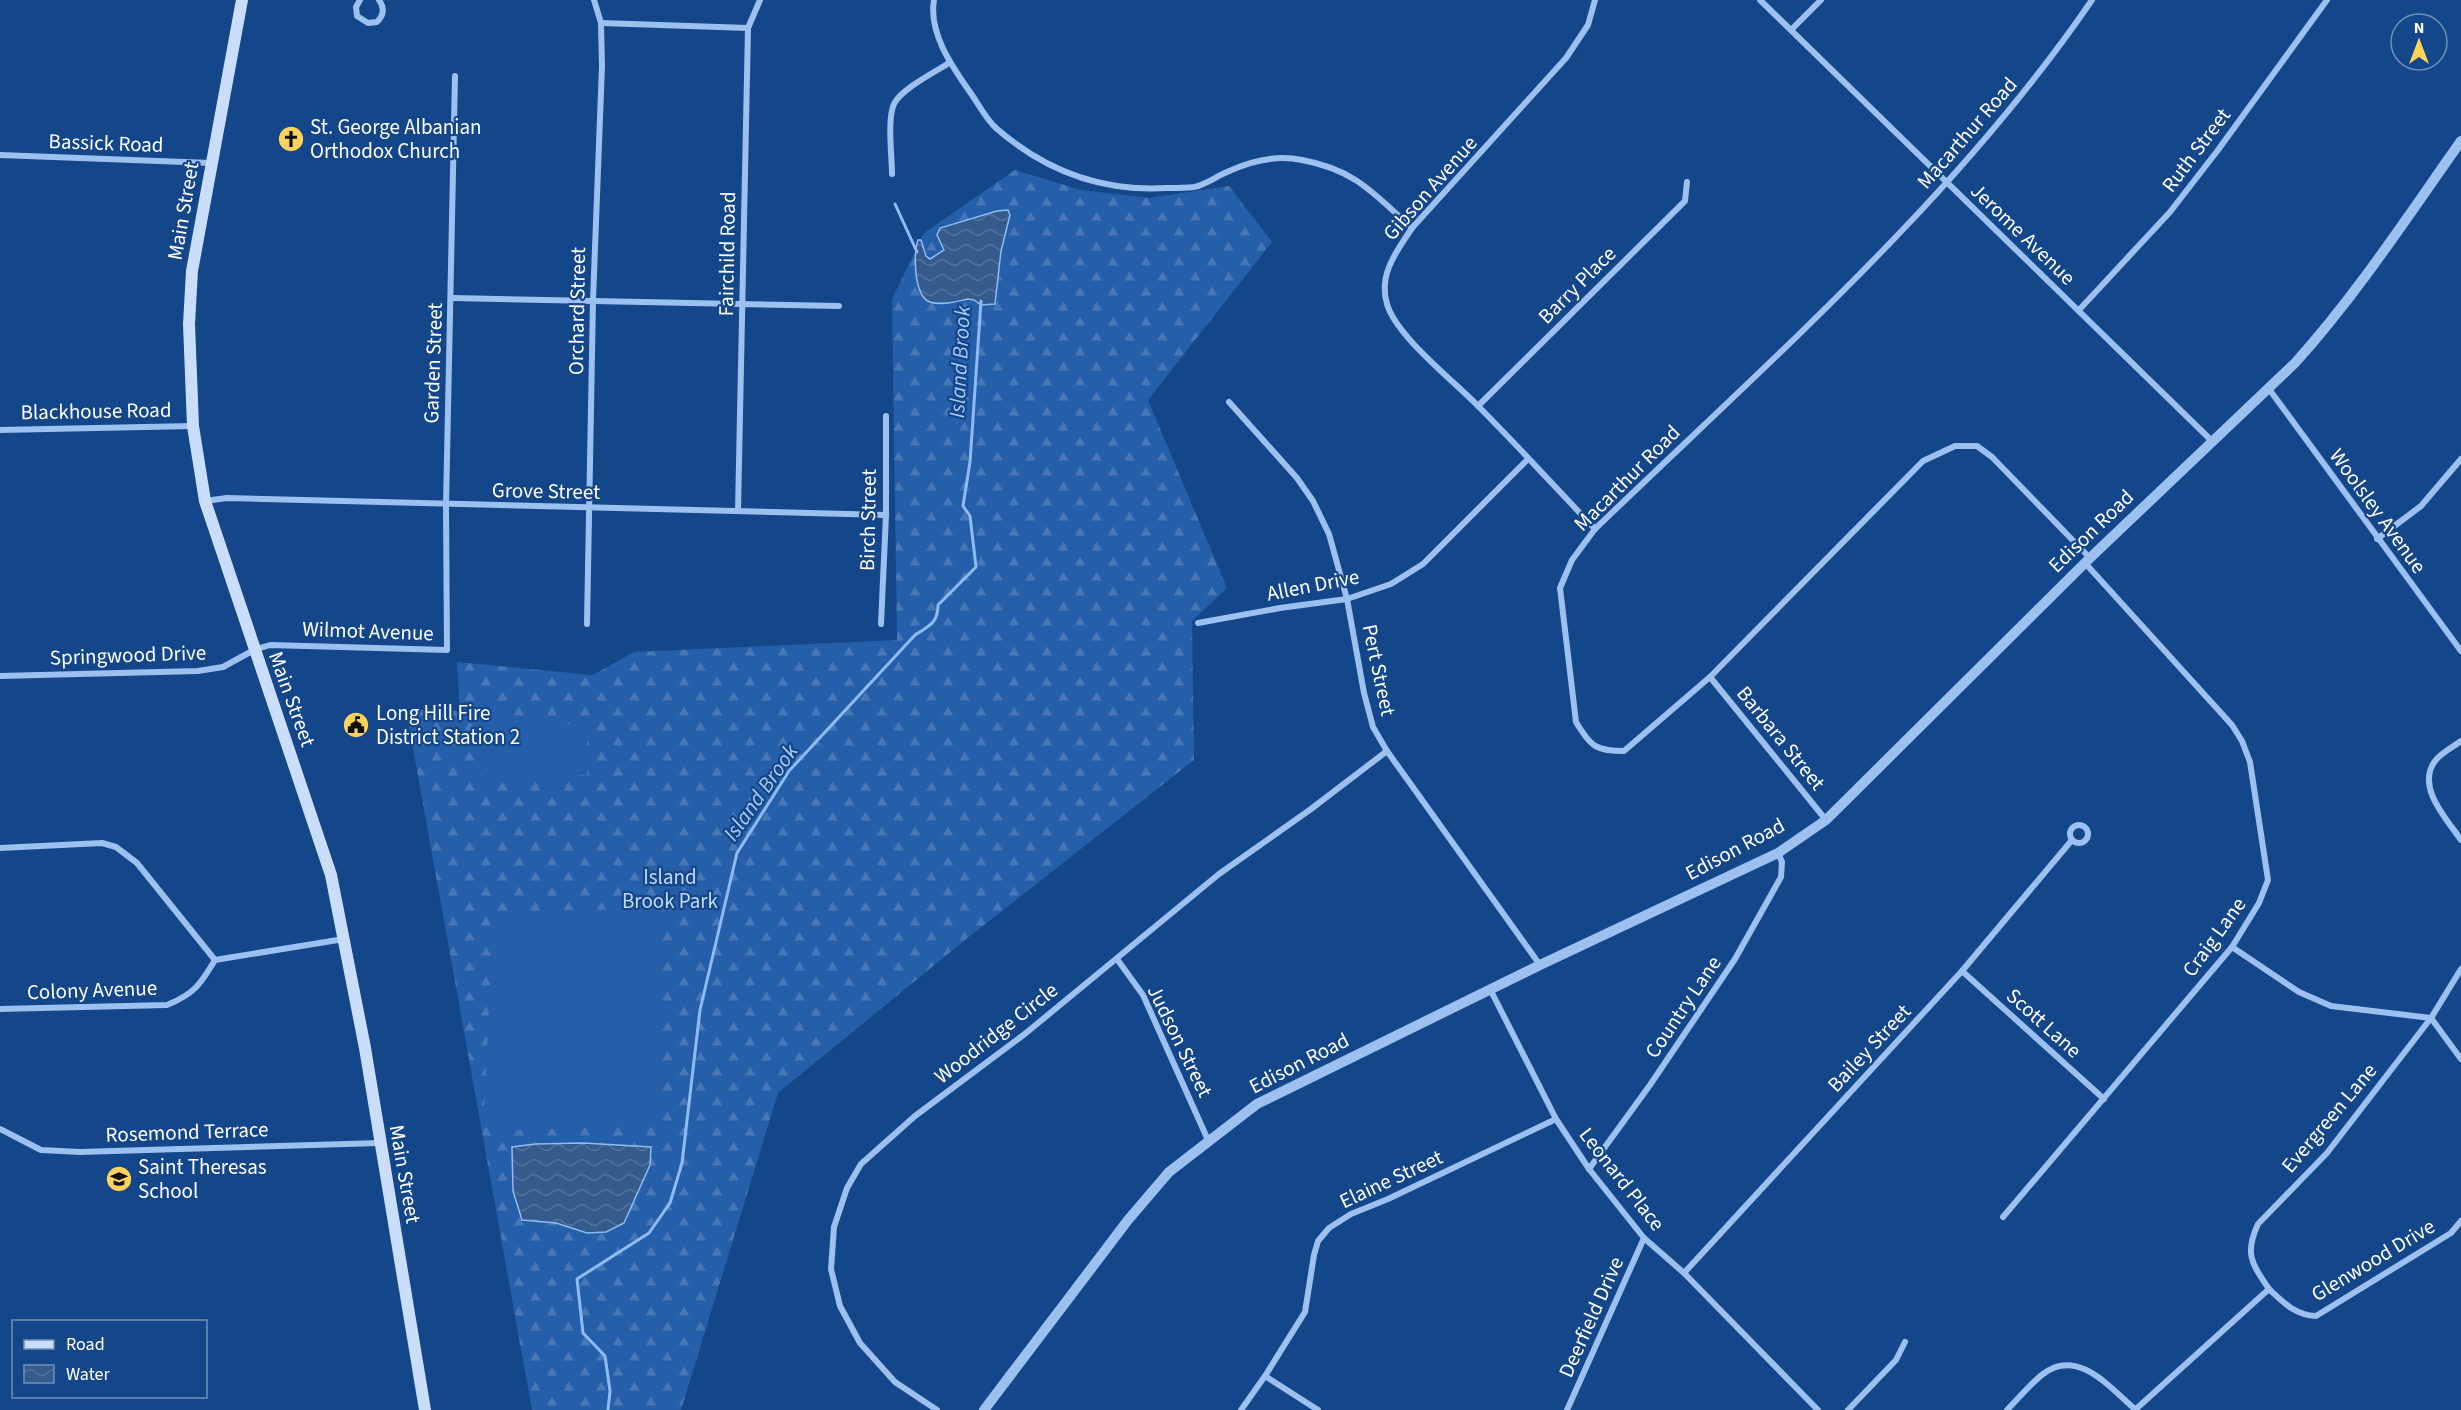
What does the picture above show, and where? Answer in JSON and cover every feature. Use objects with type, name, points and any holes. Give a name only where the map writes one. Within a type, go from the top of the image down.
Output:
[{"type":"main road","name":"Main Street","points":[[242,0],[192,271],[189,324],[193,426],[205,501],[254,650],[309,804],[331,875],[344,938],[425,1410]]},
{"type":"street","points":[[360,0],[356,7],[357,16],[368,24],[377,22],[380,18],[384,9],[380,0]]},
{"type":"street","name":"Orchard Street","points":[[587,624],[601,23],[594,0]]},
{"type":"street","name":"Fairchild Road","points":[[738,511],[748,28],[760,0]]},
{"type":"street","points":[[934,0],[939,41],[950,63],[994,126],[1027,151],[1063,172],[1104,185],[1150,189],[1195,187],[1232,170],[1267,159],[1301,160],[1340,170],[1362,183],[1412,228]]},
{"type":"street","name":"Gibson Avenue","points":[[1595,0],[1588,25],[1566,58],[1412,228],[1392,259],[1384,282],[1387,305],[1399,325],[1422,352],[1478,406],[1595,529]]},
{"type":"street","name":"Jerome Avenue","points":[[1760,0],[2213,442]]},
{"type":"street","points":[[1791,30],[1821,0]]},
{"type":"street","name":"Macarthur Road","points":[[2087,560],[1992,458],[1977,446],[1955,446],[1923,461],[1710,677],[1624,751],[1603,751],[1587,740],[1576,722],[1560,588],[1572,560],[1595,529],[1846,286],[1947,184],[2011,110],[2059,48],[2092,0]]},
{"type":"street","name":"Ruth Street","points":[[2079,310],[2170,212],[2327,0]]},
{"type":"street","points":[[601,23],[748,28]]},
{"type":"street","points":[[892,174],[891,122],[894,104],[905,92],[950,63]]},
{"type":"street","name":"Garden Street","points":[[447,650],[446,505],[455,76]]},
{"type":"street","name":"Edison Road","points":[[984,1410],[1128,1220],[1169,1172],[1257,1104],[1490,989],[1778,853],[1826,820],[2087,560],[2269,389],[2323,332],[2362,282],[2461,141]]},
{"type":"street","name":"Bassick Road","points":[[0,155],[211,163]]},
{"type":"street","name":"Barry Place","points":[[1478,406],[1685,201],[1687,182]]},
{"type":"street","points":[[452,298],[593,300],[743,306],[839,306]]},
{"type":"street","name":"Woolsley Avenue","points":[[2269,389],[2461,651]]},
{"type":"street","name":"Pert Street","points":[[1229,402],[1297,478],[1313,501],[1329,534],[1347,599],[1364,693],[1373,727],[1387,751],[1540,965]]},
{"type":"street","name":"Birch Street","points":[[881,624],[886,515],[886,416]]},
{"type":"street","name":"Blackhouse Road","points":[[0,430],[193,426]]},
{"type":"street","name":"Allen Drive","points":[[1198,623],[1347,599],[1391,584],[1423,564],[1528,459]]},
{"type":"street","points":[[2377,539],[2421,506],[2461,459]]},
{"type":"street","name":"Grove Street","points":[[205,501],[227,498],[886,515]]},
{"type":"street","name":"Craig Lane","points":[[2003,1217],[2232,947],[2259,903],[2268,880],[2250,762],[2242,741],[2232,725],[2087,560]]},
{"type":"street","name":"Wilmot Avenue","points":[[254,650],[270,645],[447,650]]},
{"type":"street","name":"Springwood Drive","points":[[0,676],[198,670],[223,667],[254,650]]},
{"type":"street","name":"Barbara Street","points":[[1710,677],[1826,820]]},
{"type":"street","points":[[2461,741],[2436,759],[2429,771],[2428,785],[2435,801],[2461,840]]},
{"type":"street","name":"Woodridge Circle","points":[[937,1410],[896,1382],[860,1343],[840,1306],[831,1269],[834,1227],[847,1188],[861,1164],[915,1116],[1026,1033],[1219,874],[1311,809],[1387,751]]},
{"type":"street","name":"Bailey Street","points":[[1684,1273],[1962,971],[2072,840]]},
{"type":"street","points":[[0,848],[102,843],[116,847],[137,863],[215,960],[344,938]]},
{"type":"street","name":"Country Lane","points":[[1589,1169],[1650,1085],[1735,959],[1781,877],[1782,862],[1778,853]]},
{"type":"street","points":[[2232,947],[2299,992],[2331,1006],[2431,1018],[2461,1059]]},
{"type":"street","name":"Judson Street","points":[[1117,959],[1143,995],[1208,1140]]},
{"type":"street","name":"Colony Avenue","points":[[0,1009],[167,1005],[186,997],[200,985],[215,960]]},
{"type":"street","name":"Evergreen Lane","points":[[2269,1290],[2252,1263],[2252,1238],[2258,1224],[2327,1153],[2431,1018],[2461,969]]},
{"type":"street","name":"Scott Lane","points":[[1962,971],[2104,1099]]},
{"type":"street","name":"Leonard Place","points":[[1490,989],[1556,1119],[1589,1169],[1644,1238],[1684,1273],[1818,1410]]},
{"type":"street","name":"Elaine Street","points":[[1241,1410],[1265,1377],[1305,1312],[1318,1241],[1329,1228],[1351,1214],[1388,1199],[1556,1119]]},
{"type":"street","name":"Rosemond Terrace","points":[[0,1129],[41,1150],[62,1151],[380,1143]]},
{"type":"street","name":"Glenwood Drive","points":[[2269,1290],[2292,1310],[2304,1315],[2316,1316],[2451,1233],[2461,1221]]},
{"type":"street","name":"Deerfield Drive","points":[[1567,1410],[1644,1238]]},
{"type":"street","points":[[2007,1410],[2044,1373],[2066,1363],[2084,1367],[2136,1410],[2269,1290]]},
{"type":"street","points":[[1848,1410],[1896,1360],[1905,1342]]},
{"type":"street","points":[[1265,1377],[1318,1410]]},
{"type":"green space","name":"Island Brook Park","points":[[1015,170],[1081,190],[1149,198],[1229,186],[1272,242],[1148,400],[1227,588],[1192,621],[1194,760],[965,940],[778,1093],[681,1410],[532,1410],[406,709],[460,711],[457,662],[593,675],[634,652],[897,640],[892,299],[924,233]]},
{"type":"green space","points":[[482,717],[559,718],[559,724],[587,725],[587,775],[559,775],[559,779],[482,779]]},
{"type":"green space","points":[[635,909],[657,919],[658,1116],[649,1126],[496,1131],[484,1115],[493,925],[508,912]]},
{"type":"water","points":[[1008,210],[1010,215],[1001,251],[995,304],[981,305],[968,299],[939,304],[925,298],[916,274],[918,240],[921,240],[926,256],[930,259],[944,250],[937,235],[940,228],[997,211]]},
{"type":"water","points":[[583,1143],[651,1147],[650,1165],[624,1223],[606,1232],[587,1233],[556,1223],[522,1220],[513,1191],[512,1147]]},
{"type":"waterway","name":"Island Brook","points":[[895,204],[917,252]]},
{"type":"waterway","name":"Island Brook","points":[[608,1410],[610,1391],[605,1356],[583,1333],[577,1279],[649,1233],[670,1203],[682,1163],[700,1010],[737,853],[789,771],[915,635],[932,623],[938,611],[938,605],[976,567],[970,516],[963,506],[970,462],[981,301]]},
{"type":"place","name":"St. George Albanian Orthodox Church","points":[[291,139]]},
{"type":"place","name":"Long Hill Fire District Station 2","points":[[356,725]]},
{"type":"place","name":"Saint Theresas School","points":[[119,1179]]}]
